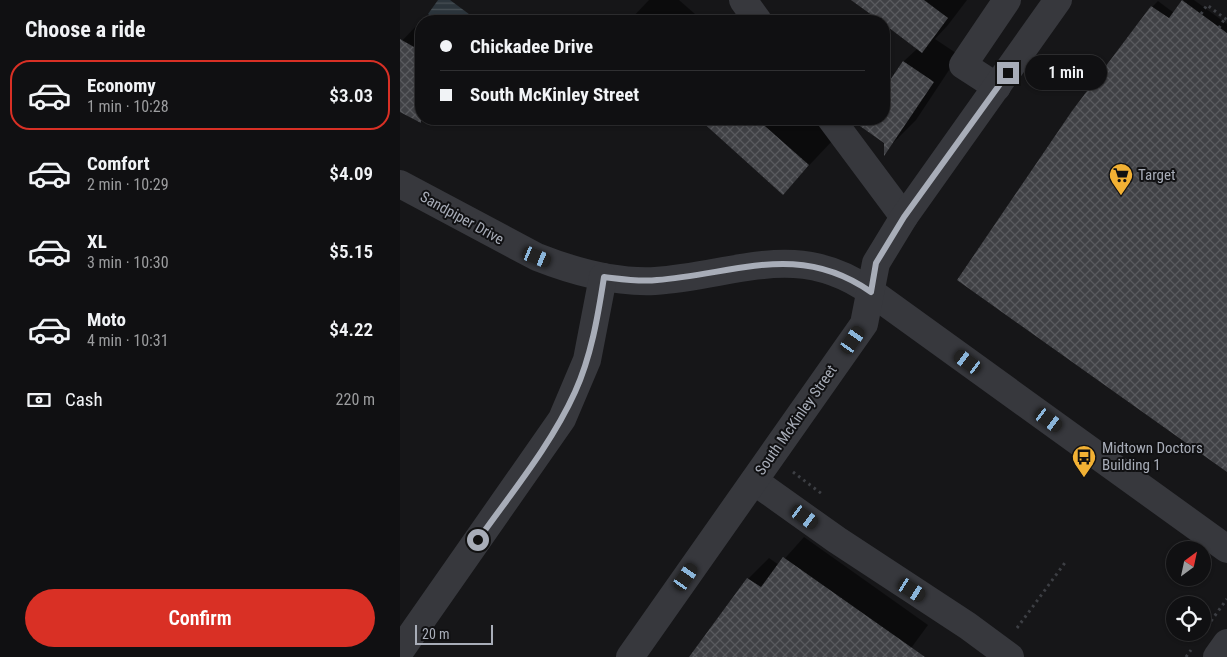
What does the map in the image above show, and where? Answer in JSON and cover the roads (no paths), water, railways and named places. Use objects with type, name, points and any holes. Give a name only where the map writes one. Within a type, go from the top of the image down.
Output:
[{"type":"street","points":[[743,0],[754,15]]},
{"type":"street","points":[[997,87],[963,65],[1007,0]]},
{"type":"street","name":"South McKinley Street","points":[[630,657],[864,324],[876,263],[904,217],[1058,0]]},
{"type":"street","points":[[835,125],[904,217]]},
{"type":"street","name":"Sandpiper Drive","points":[[400,184],[537,257],[560,266],[604,277],[656,280],[778,262],[820,267],[839,273],[854,280],[871,292],[1227,549]]},
{"type":"street","points":[[400,651],[562,419],[587,360],[604,277]]},
{"type":"street","points":[[754,481],[837,540],[968,626],[1012,645]]},
{"type":"street","points":[[1217,657],[1227,643]]},
{"type":"place","name":"Target","points":[[1121,196]]},
{"type":"place","name":"Midtown Doctors Building 1","points":[[1084,478]]}]
